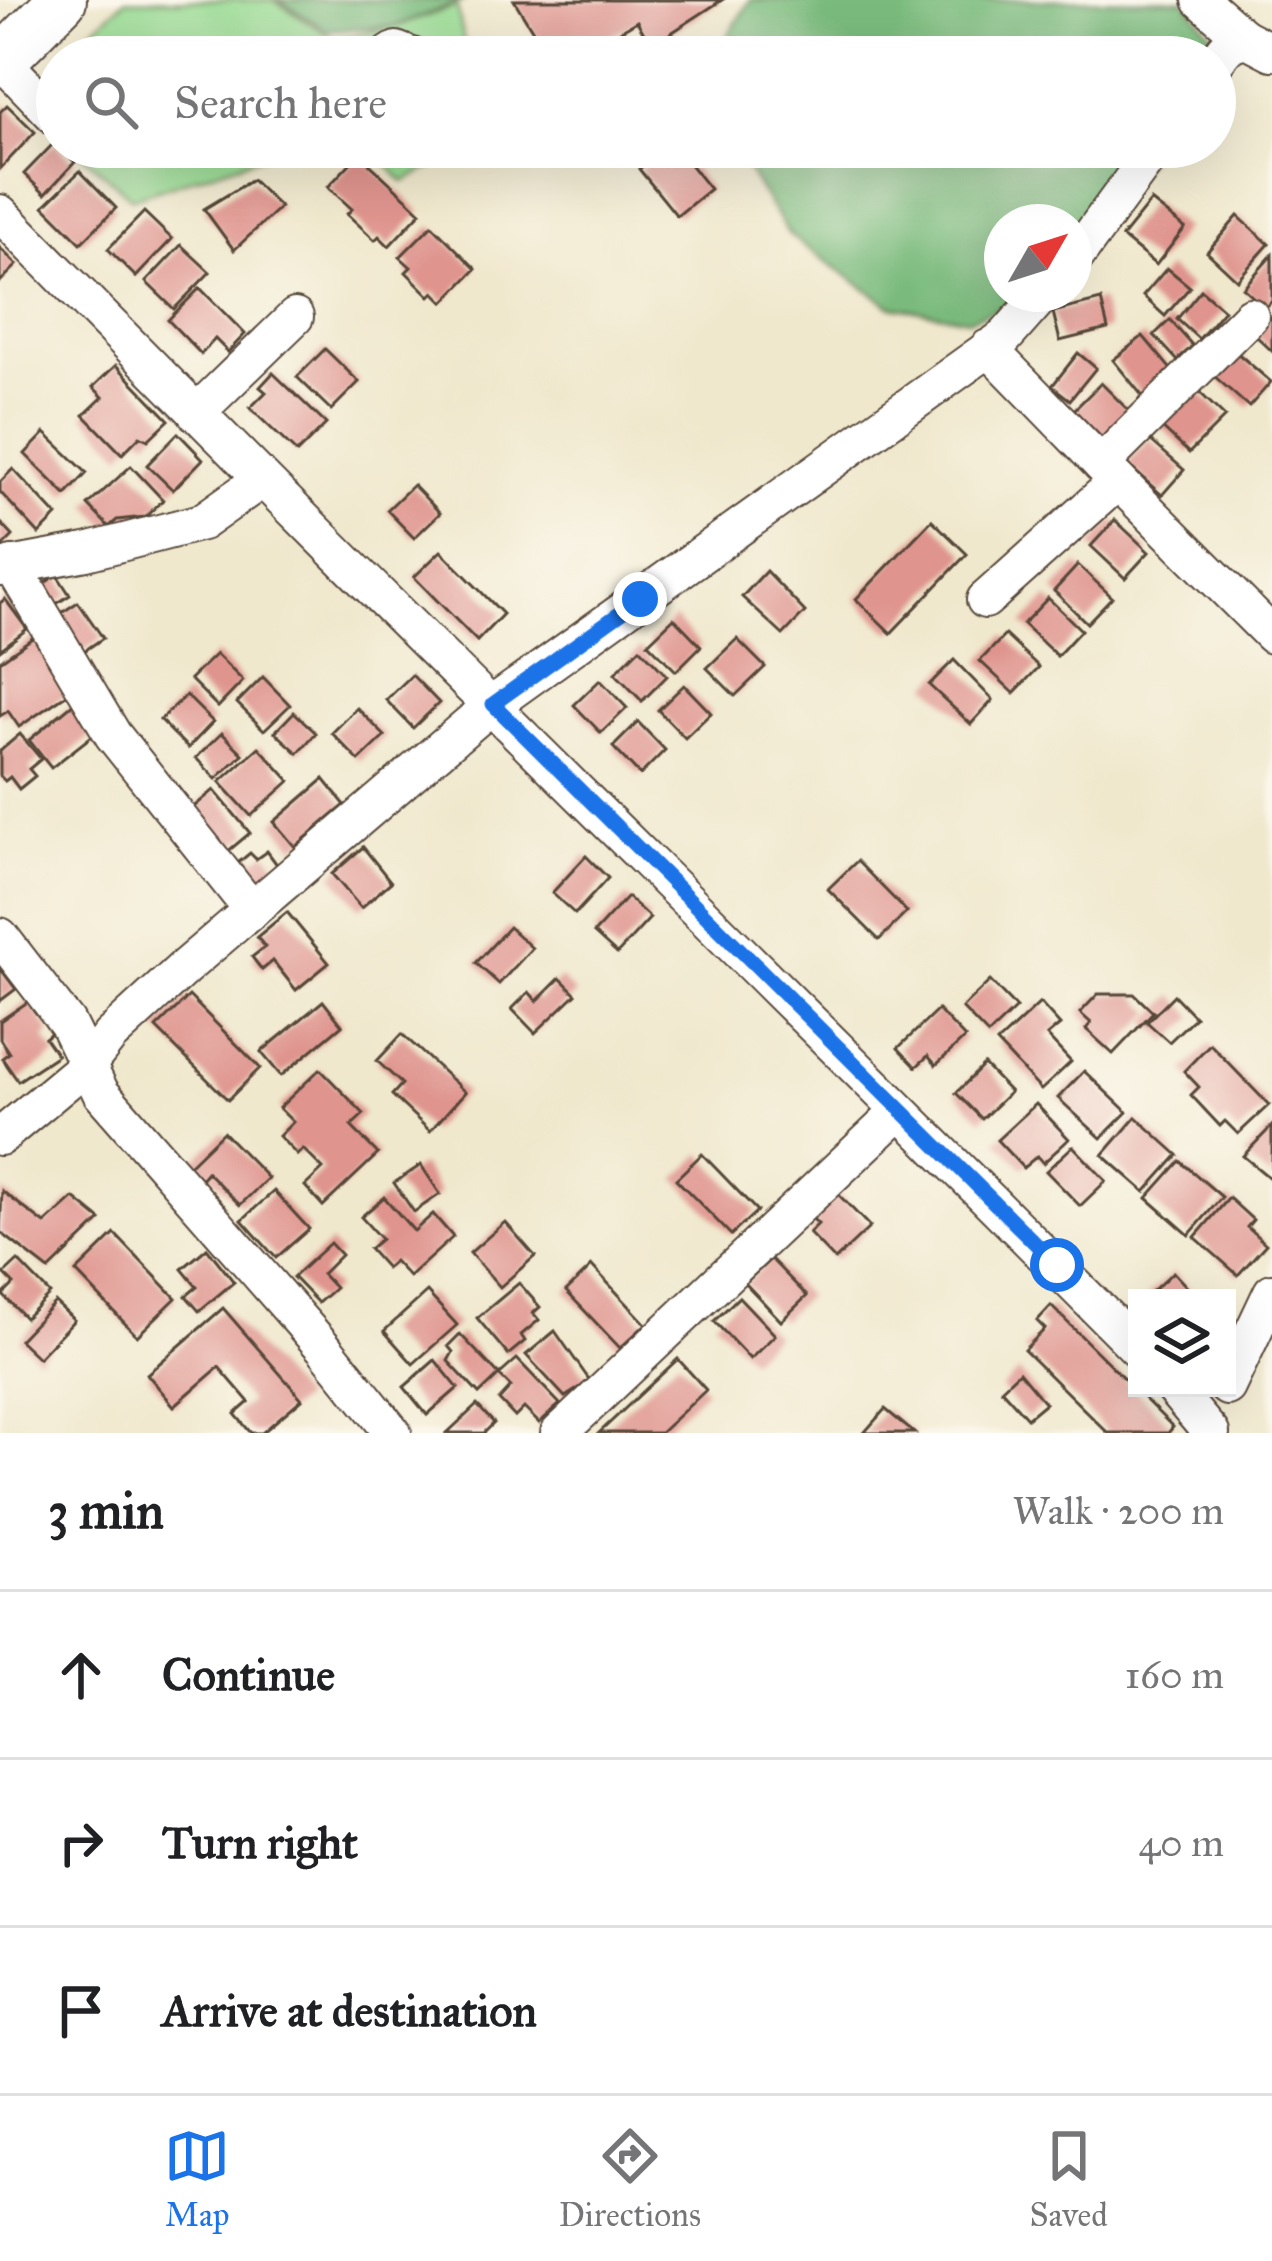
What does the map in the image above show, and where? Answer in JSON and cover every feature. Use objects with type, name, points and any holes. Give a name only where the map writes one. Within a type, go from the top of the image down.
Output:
[{"type":"main road","points":[[1,61],[62,0]]},
{"type":"street","points":[[1214,4],[1258,44]]},
{"type":"street","points":[[1,61],[36,97]]},
{"type":"street","points":[[1092,234],[1141,168]]},
{"type":"street","points":[[0,213],[260,480],[493,704],[1128,1339]]},
{"type":"street","points":[[0,1137],[89,1063],[110,1036],[252,910],[493,704],[1005,337],[1027,312]]},
{"type":"street","points":[[986,600],[1110,472],[1250,316]]},
{"type":"street","points":[[196,413],[295,317]]},
{"type":"street","points":[[988,348],[1272,634]]},
{"type":"street","points":[[252,910],[113,735],[6,567],[202,522],[260,480]]},
{"type":"street","points":[[0,936],[44,989],[89,1063],[101,1093],[325,1348],[393,1433]]},
{"type":"street","points":[[559,1433],[899,1112]]},
{"type":"street","points":[[1236,1368],[1272,1292]]},
{"type":"street","points":[[1180,1397],[1208,1432],[1223,1397]]},
{"type":"green space","points":[[125,0],[273,0],[330,36],[86,36]]},
{"type":"green space","points":[[278,0],[465,0],[397,26],[327,30]]},
{"type":"green space","points":[[750,0],[1184,0],[1214,36],[728,36]]},
{"type":"green space","points":[[457,6],[463,36],[349,36],[397,26]]},
{"type":"green space","points":[[98,168],[224,168],[132,198]]},
{"type":"green space","points":[[390,168],[431,168],[404,182]]},
{"type":"green space","points":[[746,168],[1140,168],[1092,232],[1092,204],[984,204],[984,312],[989,312],[969,319],[891,306],[790,236]]},
{"type":"building","points":[[514,0],[722,0],[666,36],[645,36],[637,21],[612,36],[536,36]]},
{"type":"building","points":[[7,105],[35,132],[0,169],[0,112]]},
{"type":"building","points":[[36,162],[36,168],[69,168],[45,194],[24,174]]},
{"type":"building","points":[[346,168],[374,168],[421,212],[389,246],[379,236],[375,240],[347,214],[352,209],[328,187]]},
{"type":"building","points":[[693,168],[710,189],[677,216],[639,169]]},
{"type":"building","points":[[80,171],[116,208],[81,243],[44,206]]},
{"type":"building","points":[[252,180],[280,207],[234,250],[204,209]]},
{"type":"building","points":[[1151,201],[1185,228],[1156,265],[1122,237]]},
{"type":"building","points":[[144,212],[172,239],[136,277],[108,249]]},
{"type":"building","points":[[1238,216],[1269,244],[1237,280],[1207,252]]},
{"type":"building","points":[[432,225],[476,269],[444,302],[434,292],[430,296],[406,272],[411,267],[400,257]]},
{"type":"building","points":[[181,245],[210,272],[174,309],[146,282]]},
{"type":"building","points":[[0,248],[17,265],[0,282]]},
{"type":"building","points":[[1272,255],[1272,301],[1265,308],[1243,288]]},
{"type":"building","points":[[1167,268],[1190,287],[1165,316],[1143,296]]},
{"type":"building","points":[[200,288],[245,334],[228,352],[215,339],[201,354],[168,320]]},
{"type":"building","points":[[1201,290],[1224,310],[1199,339],[1177,319]]},
{"type":"building","points":[[1101,300],[1108,329],[1060,341],[1053,312],[1092,312],[1092,302]]},
{"type":"building","points":[[1272,316],[1272,351],[1255,335]]},
{"type":"building","points":[[1170,320],[1193,346],[1177,360],[1154,335]]},
{"type":"building","points":[[1143,336],[1174,373],[1144,398],[1113,360]]},
{"type":"building","points":[[325,349],[359,382],[331,410],[297,377]]},
{"type":"building","points":[[1235,351],[1271,382],[1249,407],[1213,375]]},
{"type":"building","points":[[1078,353],[1096,368],[1070,400],[1052,386]]},
{"type":"building","points":[[116,365],[169,420],[148,440],[140,436],[122,454],[84,415],[103,397],[93,387]]},
{"type":"building","points":[[273,373],[326,424],[297,453],[250,408],[266,392],[260,387]]},
{"type":"building","points":[[1101,383],[1129,411],[1102,438],[1074,410]]},
{"type":"building","points":[[1193,386],[1225,417],[1189,453],[1157,423]]},
{"type":"building","points":[[45,433],[87,473],[66,495],[25,454]]},
{"type":"building","points":[[178,433],[203,459],[173,490],[147,465]]},
{"type":"building","points":[[1149,439],[1184,470],[1162,495],[1127,464]]},
{"type":"building","points":[[131,466],[163,500],[145,517],[117,520],[109,527],[88,505]]},
{"type":"building","points":[[13,469],[57,516],[39,534],[0,492],[0,482]]},
{"type":"building","points":[[413,485],[440,513],[414,538],[387,510]]},
{"type":"building","points":[[932,520],[967,554],[891,633],[856,599]]},
{"type":"building","points":[[1115,520],[1149,552],[1125,578],[1091,546]]},
{"type":"building","points":[[0,522],[13,536],[0,549]]},
{"type":"building","points":[[441,551],[503,614],[477,641],[414,577]]},
{"type":"building","points":[[1078,565],[1112,597],[1087,623],[1054,591]]},
{"type":"building","points":[[766,571],[805,612],[783,635],[742,597]]},
{"type":"building","points":[[57,575],[70,595],[47,610],[34,590]]},
{"type":"building","points":[[1048,598],[1081,630],[1057,656],[1023,624]]},
{"type":"building","points":[[5,599],[27,629],[0,650],[0,603]]},
{"type":"building","points":[[78,602],[103,638],[77,656],[51,620]]},
{"type":"building","points":[[674,618],[701,646],[676,671],[648,643]]},
{"type":"building","points":[[1005,635],[1039,667],[1014,693],[980,661]]},
{"type":"building","points":[[35,636],[73,690],[19,727],[8,711],[0,716],[0,661]]},
{"type":"building","points":[[737,639],[765,667],[735,696],[707,668]]},
{"type":"building","points":[[640,648],[667,676],[642,701],[615,673]]},
{"type":"building","points":[[216,654],[243,681],[218,707],[190,679]]},
{"type":"building","points":[[954,660],[993,700],[971,724],[929,685]]},
{"type":"building","points":[[412,675],[439,703],[413,728],[386,700]]},
{"type":"building","points":[[263,677],[290,705],[264,730],[237,703]]},
{"type":"building","points":[[600,680],[627,708],[601,733],[574,705]]},
{"type":"building","points":[[684,685],[711,713],[685,738],[658,710]]},
{"type":"building","points":[[186,695],[213,722],[188,748],[160,720]]},
{"type":"building","points":[[74,703],[97,732],[51,768],[29,740]]},
{"type":"building","points":[[357,708],[385,736],[359,761],[332,733]]},
{"type":"building","points":[[294,712],[316,733],[298,753],[275,732]]},
{"type":"building","points":[[638,722],[665,750],[640,775],[613,747]]},
{"type":"building","points":[[222,733],[243,754],[216,779],[196,758]]},
{"type":"building","points":[[20,734],[41,759],[29,769],[35,776],[19,789],[10,777],[5,781],[0,776],[0,751]]},
{"type":"building","points":[[259,747],[290,781],[251,816],[220,782]]},
{"type":"building","points":[[324,779],[345,805],[295,847],[274,822]]},
{"type":"building","points":[[214,790],[250,833],[226,853],[190,810]]},
{"type":"building","points":[[363,847],[391,882],[361,908],[332,874]]},
{"type":"building","points":[[267,851],[278,866],[249,888],[233,867],[250,853],[256,859]]},
{"type":"building","points":[[586,856],[608,878],[575,914],[552,893]]},
{"type":"building","points":[[857,861],[907,912],[879,940],[828,889]]},
{"type":"building","points":[[627,897],[650,918],[617,954],[594,933]]},
{"type":"building","points":[[287,912],[329,963],[296,990],[273,961],[262,970],[252,957],[265,947],[257,937]]},
{"type":"building","points":[[509,927],[532,948],[499,984],[476,963]]},
{"type":"building","points":[[0,968],[16,989],[0,1001]]},
{"type":"building","points":[[560,978],[576,994],[535,1033],[512,1009],[529,992],[537,1001]]},
{"type":"building","points":[[990,981],[1016,1008],[988,1035],[962,1008]]},
{"type":"building","points":[[1098,994],[1134,994],[1153,1012],[1113,1054],[1086,1029],[1091,1023],[1080,1013]]},
{"type":"building","points":[[1174,995],[1195,1017],[1169,1042],[1147,1022]]},
{"type":"building","points":[[189,996],[260,1068],[228,1100],[156,1028]]},
{"type":"building","points":[[29,1001],[51,1033],[45,1038],[57,1055],[18,1081],[2,1058],[9,1053],[0,1039],[0,1021]]},
{"type":"building","points":[[323,1001],[342,1025],[281,1076],[261,1052]]},
{"type":"building","points":[[1040,1003],[1060,1025],[1047,1036],[1071,1062],[1041,1090],[997,1043]]},
{"type":"building","points":[[938,1010],[965,1038],[936,1065],[928,1056],[916,1067],[898,1048]]},
{"type":"building","points":[[402,1034],[465,1092],[430,1131],[392,1095],[402,1084],[377,1061]]},
{"type":"building","points":[[1210,1044],[1269,1105],[1238,1134],[1225,1121],[1220,1126],[1191,1095],[1199,1087],[1184,1071]]},
{"type":"building","points":[[984,1065],[1010,1092],[982,1119],[956,1093]]},
{"type":"building","points":[[320,1069],[364,1114],[351,1126],[378,1154],[323,1206],[305,1186],[323,1169],[303,1149],[297,1155],[279,1136],[293,1122],[279,1108]]},
{"type":"building","points":[[1084,1071],[1127,1112],[1101,1138],[1058,1098]]},
{"type":"building","points":[[1036,1104],[1069,1139],[1043,1163],[1037,1156],[1023,1168],[997,1140]]},
{"type":"building","points":[[1136,1117],[1178,1155],[1145,1192],[1103,1155]]},
{"type":"building","points":[[1272,1126],[1272,1180],[1243,1156]]},
{"type":"building","points":[[223,1132],[268,1178],[240,1205],[207,1172],[201,1179],[188,1166]]},
{"type":"building","points":[[1073,1146],[1106,1181],[1080,1206],[1046,1171]]},
{"type":"building","points":[[702,1154],[757,1211],[731,1235],[676,1179]]},
{"type":"building","points":[[1180,1161],[1222,1197],[1189,1235],[1147,1198]]},
{"type":"building","points":[[421,1165],[440,1194],[414,1212],[394,1183]]},
{"type":"building","points":[[2,1191],[45,1224],[74,1198],[101,1220],[49,1270],[0,1232]]},
{"type":"building","points":[[274,1191],[309,1229],[276,1258],[242,1220]]},
{"type":"building","points":[[838,1194],[870,1227],[835,1260],[809,1233],[818,1224],[812,1218]]},
{"type":"building","points":[[384,1197],[414,1231],[433,1214],[453,1237],[409,1277],[394,1261],[386,1268],[369,1249],[381,1239],[361,1217]]},
{"type":"building","points":[[1229,1198],[1253,1220],[1247,1227],[1266,1244],[1238,1275],[1195,1237]]},
{"type":"building","points":[[505,1222],[535,1256],[500,1287],[470,1253]]},
{"type":"building","points":[[115,1234],[176,1298],[137,1336],[76,1272]]},
{"type":"building","points":[[330,1243],[341,1255],[322,1274],[335,1288],[318,1303],[293,1277]]},
{"type":"building","points":[[207,1248],[234,1282],[199,1311],[186,1296],[197,1287],[182,1269]]},
{"type":"building","points":[[771,1259],[807,1296],[781,1321],[745,1283]]},
{"type":"building","points":[[18,1261],[50,1294],[25,1318],[3,1295],[14,1284],[4,1274]]},
{"type":"building","points":[[592,1266],[646,1324],[620,1348],[566,1291]]},
{"type":"building","points":[[1173,1272],[1189,1289],[1155,1289]]},
{"type":"building","points":[[519,1283],[540,1307],[533,1313],[539,1320],[508,1355],[477,1318]]},
{"type":"building","points":[[427,1292],[457,1325],[413,1364],[384,1331]]},
{"type":"building","points":[[739,1297],[775,1335],[750,1359],[714,1321]]},
{"type":"building","points":[[55,1302],[74,1320],[38,1358],[19,1340]]},
{"type":"building","points":[[1051,1306],[1128,1382],[1128,1397],[1143,1397],[1173,1427],[1168,1433],[1108,1433],[1024,1350],[1045,1329],[1037,1321]]},
{"type":"building","points":[[223,1308],[302,1399],[262,1433],[251,1433],[235,1414],[249,1402],[219,1367],[174,1406],[147,1374]]},
{"type":"building","points":[[555,1331],[590,1381],[565,1397],[526,1355]]},
{"type":"building","points":[[460,1334],[499,1375],[479,1394],[448,1361],[453,1352],[448,1346]]},
{"type":"building","points":[[517,1359],[560,1404],[539,1423],[524,1408],[515,1417],[499,1400],[511,1387],[499,1375]]},
{"type":"building","points":[[678,1359],[706,1390],[660,1433],[599,1433]]},
{"type":"building","points":[[435,1360],[458,1388],[427,1415],[404,1387]]},
{"type":"building","points":[[1019,1372],[1045,1403],[1027,1418],[1001,1389]]},
{"type":"building","points":[[477,1405],[494,1423],[484,1433],[447,1433]]},
{"type":"building","points":[[885,1409],[914,1433],[864,1433]]},
{"type":"route","points":[[640,599],[493,704],[1057,1265]]}]
